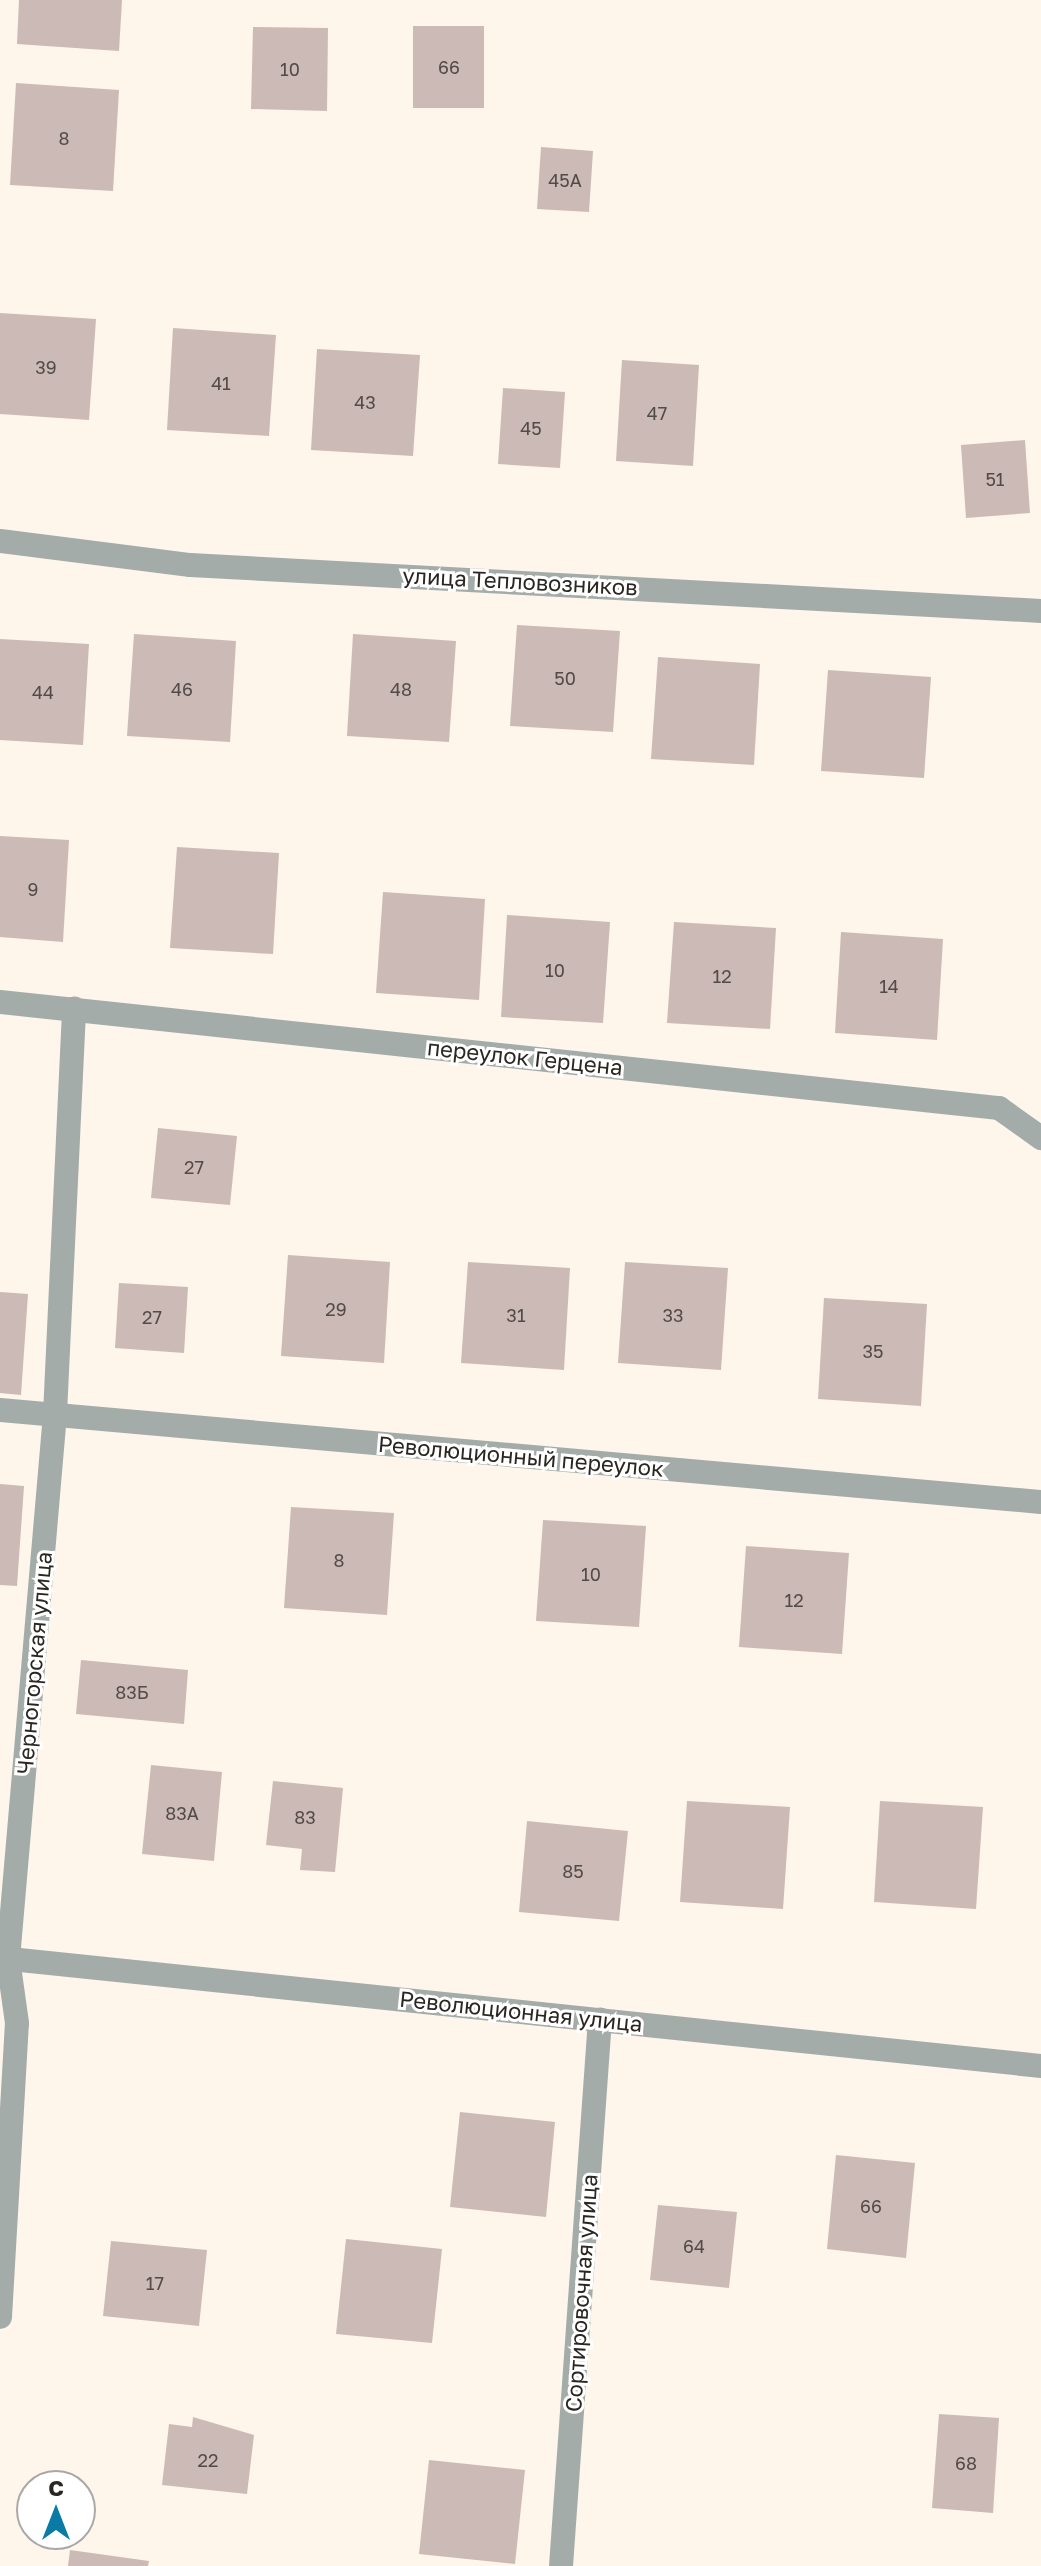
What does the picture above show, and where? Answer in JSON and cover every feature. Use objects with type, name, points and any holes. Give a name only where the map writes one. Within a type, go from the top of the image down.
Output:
[{"type":"street","name":"улица Тепловозников","points":[[0,541],[190,565],[1041,611]]},
{"type":"street","name":"переулок Герцена","points":[[0,1002],[999,1108],[1041,1138]]},
{"type":"street","name":"Черногорская улица","points":[[0,2317],[17,2023],[4,1958],[55,1414],[74,1008]]},
{"type":"street","name":"Революционный переулок","points":[[0,1410],[1041,1502]]},
{"type":"street","name":"Революционная улица","points":[[4,1958],[1041,2066]]},
{"type":"street","name":"Сортировочная улица","points":[[561,2566],[600,2019]]},
{"type":"building","points":[[19,0],[122,0],[119,51],[17,44]]},
{"type":"building","points":[[413,26],[484,26],[484,108],[413,108]]},
{"type":"building","points":[[253,27],[328,28],[327,111],[251,109]]},
{"type":"building","points":[[16,83],[119,90],[113,191],[10,185]]},
{"type":"building","points":[[541,147],[593,151],[589,212],[537,209]]},
{"type":"building","points":[[0,313],[96,319],[89,420],[0,414]]},
{"type":"building","points":[[173,328],[276,335],[269,436],[167,430]]},
{"type":"building","points":[[317,349],[420,355],[413,456],[311,450]]},
{"type":"building","points":[[622,360],[699,365],[693,466],[616,461]]},
{"type":"building","points":[[503,388],[565,392],[560,468],[498,464]]},
{"type":"building","points":[[1025,440],[1030,513],[966,518],[961,445]]},
{"type":"building","points":[[517,625],[620,631],[613,732],[510,726]]},
{"type":"building","points":[[134,634],[236,641],[230,742],[127,736]]},
{"type":"building","points":[[353,634],[456,641],[449,742],[347,736]]},
{"type":"building","points":[[0,639],[89,644],[83,745],[0,740]]},
{"type":"building","points":[[658,657],[760,664],[754,765],[651,759]]},
{"type":"building","points":[[828,670],[931,677],[924,778],[821,771]]},
{"type":"building","points":[[0,836],[69,840],[63,942],[0,937]]},
{"type":"building","points":[[177,847],[279,853],[273,954],[170,948]]},
{"type":"building","points":[[383,892],[485,899],[479,1000],[376,993]]},
{"type":"building","points":[[507,915],[610,922],[603,1023],[501,1017]]},
{"type":"building","points":[[674,922],[776,928],[770,1029],[667,1023]]},
{"type":"building","points":[[841,932],[943,939],[937,1040],[835,1033]]},
{"type":"building","points":[[158,1128],[237,1136],[230,1205],[151,1198]]},
{"type":"building","points":[[288,1255],[390,1262],[384,1363],[281,1356]]},
{"type":"building","points":[[468,1262],[570,1268],[564,1370],[461,1363]]},
{"type":"building","points":[[625,1262],[728,1268],[721,1370],[618,1363]]},
{"type":"building","points":[[119,1283],[188,1287],[184,1353],[115,1348]]},
{"type":"building","points":[[0,1292],[28,1294],[21,1395],[0,1393]]},
{"type":"building","points":[[824,1298],[927,1304],[921,1406],[818,1399]]},
{"type":"building","points":[[0,1484],[24,1486],[17,1586],[0,1585]]},
{"type":"building","points":[[291,1507],[394,1513],[387,1615],[284,1608]]},
{"type":"building","points":[[543,1520],[646,1526],[639,1627],[536,1621]]},
{"type":"building","points":[[746,1546],[849,1553],[842,1654],[739,1647]]},
{"type":"building","points":[[81,1660],[188,1670],[184,1724],[76,1714]]},
{"type":"building","points":[[151,1765],[222,1772],[214,1861],[142,1854]]},
{"type":"building","points":[[273,1781],[343,1788],[335,1872],[300,1870],[302,1849],[266,1845]]},
{"type":"building","points":[[687,1801],[790,1807],[783,1909],[680,1902]]},
{"type":"building","points":[[880,1801],[983,1807],[976,1909],[874,1902]]},
{"type":"building","points":[[527,1821],[628,1831],[619,1921],[519,1912]]},
{"type":"building","points":[[460,2112],[555,2122],[546,2217],[450,2207]]},
{"type":"building","points":[[836,2155],[915,2163],[906,2258],[827,2249]]},
{"type":"building","points":[[658,2205],[737,2212],[729,2288],[650,2280]]},
{"type":"building","points":[[346,2239],[442,2249],[432,2343],[336,2334]]},
{"type":"building","points":[[111,2241],[207,2250],[199,2326],[103,2316]]},
{"type":"building","points":[[939,2414],[999,2418],[993,2513],[932,2508]]},
{"type":"building","points":[[193,2417],[254,2435],[247,2494],[162,2485],[169,2424],[192,2427]]},
{"type":"building","points":[[429,2460],[525,2470],[515,2564],[419,2554]]},
{"type":"building","points":[[70,2550],[149,2561],[148,2566],[68,2566]]}]
